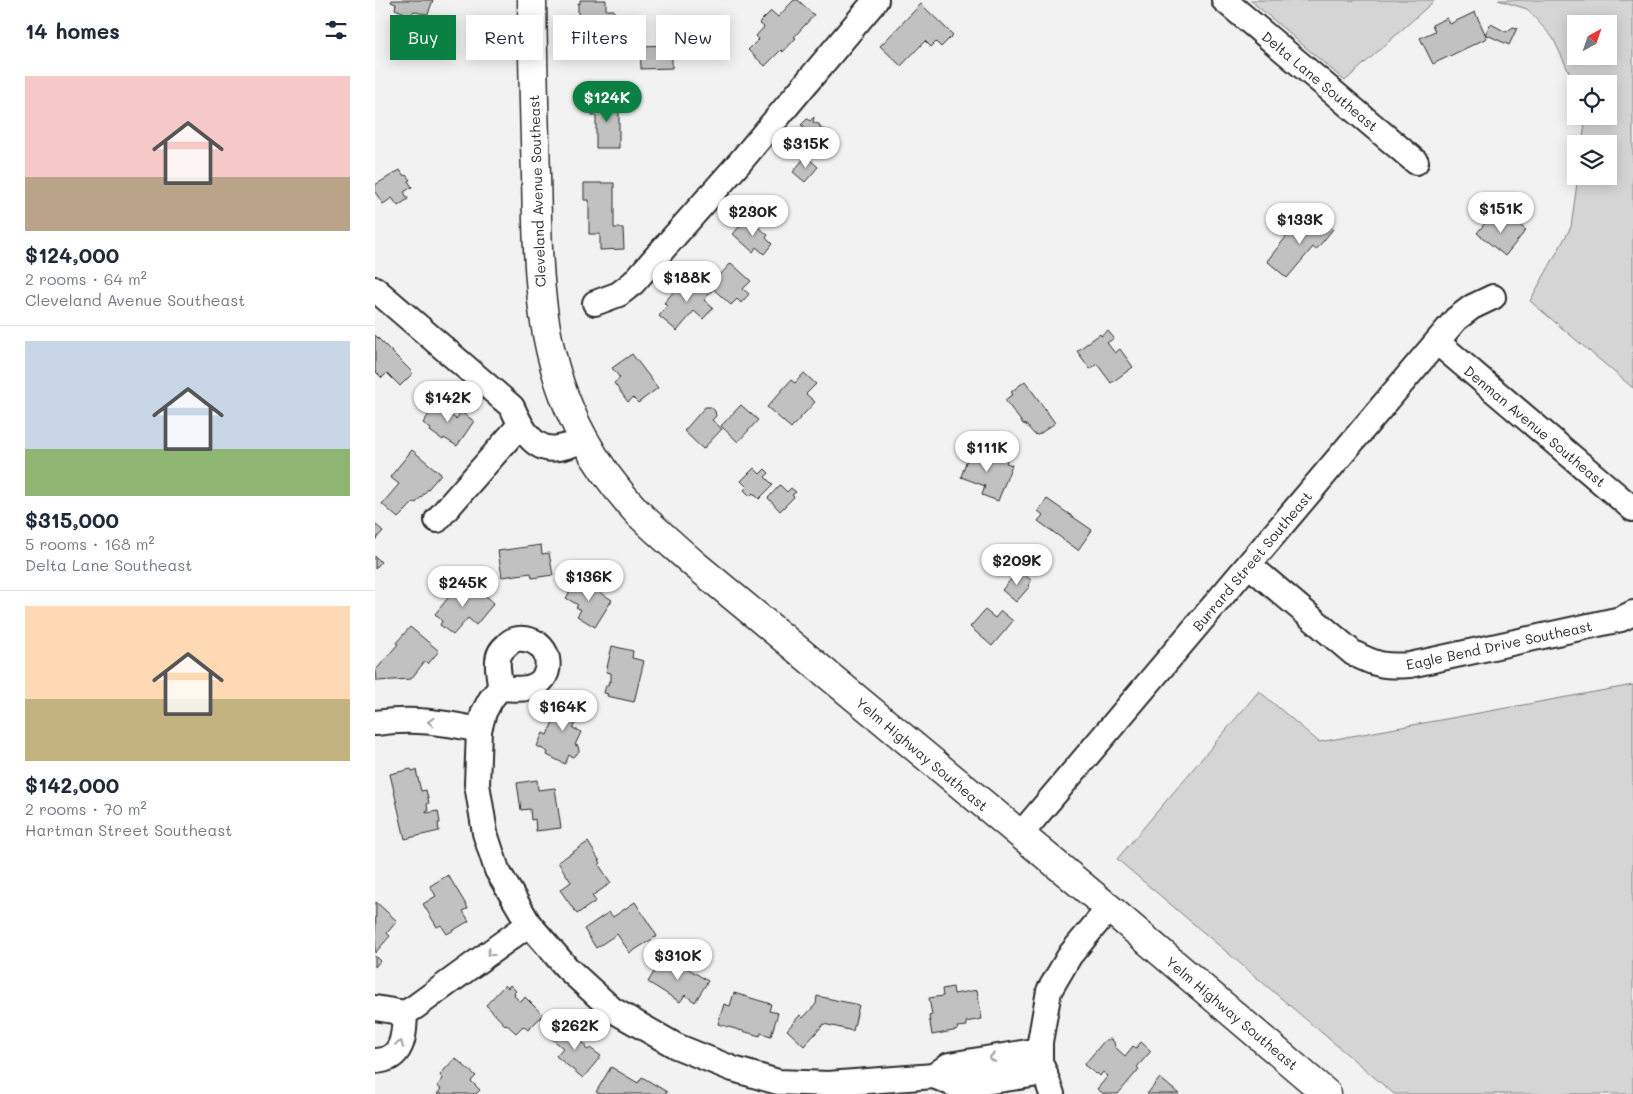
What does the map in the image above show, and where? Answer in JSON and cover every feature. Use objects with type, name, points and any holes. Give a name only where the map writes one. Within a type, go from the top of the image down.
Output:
[{"type":"main road","name":"Cleveland Avenue Southeast","points":[[532,0],[537,240],[540,295],[549,346],[558,379]]},
{"type":"main road","name":"Yelm Highway Southeast","points":[[558,379],[571,414],[584,440],[607,474],[637,512],[693,563],[1109,908],[1327,1094]]},
{"type":"street","points":[[595,304],[619,294],[633,283],[740,162],[876,0]]},
{"type":"street","name":"Delta Lane Southeast","points":[[1224,0],[1416,162]]},
{"type":"street","points":[[375,290],[512,407],[520,425],[530,439],[543,447],[556,449],[584,440]]},
{"type":"street","name":"Burrard Street Southeast","points":[[1020,835],[1456,319],[1472,307],[1493,297]]},
{"type":"street","name":"Denman Avenue Southeast","points":[[1437,342],[1633,509]]},
{"type":"street","points":[[437,520],[520,425]]},
{"type":"street","name":"Eagle Bend Drive Southeast","points":[[1249,565],[1353,653],[1368,661],[1389,666],[1410,665],[1621,619],[1633,613]]},
{"type":"street","points":[[501,688],[491,699],[484,712],[479,730],[477,784],[485,833],[497,870],[529,924],[567,968],[613,1010],[676,1046],[777,1088],[934,1076],[958,1086],[1046,1072],[1040,1042],[1049,991],[1070,955],[1109,908]]},
{"type":"street","points":[[375,723],[401,720],[443,722],[479,730]]},
{"type":"street","points":[[375,1008],[405,1013],[529,924]]},
{"type":"street","points":[[375,1060],[385,1060],[398,1050],[402,1043],[405,1013]]},
{"type":"shaded area","points":[[1250,0],[1435,0],[1345,81]]},
{"type":"shaded area","points":[[1498,0],[1633,0],[1633,388],[1530,301],[1571,227],[1577,185],[1617,185],[1617,135],[1583,135],[1585,125],[1617,125],[1617,75],[1570,75],[1553,38],[1527,9]]},
{"type":"shaded area","points":[[1633,685],[1633,1094],[1394,1094],[1117,859],[1259,691],[1319,742]]},
{"type":"building","points":[[392,0],[433,0],[428,14],[414,11],[410,15],[395,9],[396,4],[391,2]]},
{"type":"building","points":[[580,0],[606,0],[606,10],[614,10],[614,15],[578,15],[578,3],[580,4]]},
{"type":"building","points":[[794,0],[798,0],[814,15],[783,52],[781,50],[765,66],[748,50],[759,39],[756,36],[764,27],[759,23],[771,11],[778,17]]},
{"type":"building","points":[[921,4],[953,35],[941,47],[936,42],[931,47],[925,41],[901,66],[880,46]]},
{"type":"building","points":[[1475,12],[1487,38],[1433,64],[1420,38],[1435,31],[1432,25],[1447,18],[1450,24]]},
{"type":"building","points":[[1491,24],[1506,32],[1513,27],[1517,28],[1509,45],[1485,34]]},
{"type":"building","points":[[646,46],[656,46],[656,60],[672,60],[672,68],[641,69],[641,60],[646,60]]},
{"type":"building","points":[[592,100],[619,100],[619,148],[596,148],[596,116],[592,116]]},
{"type":"building","points":[[814,117],[813,123],[819,124],[821,129],[831,131],[812,153],[794,136],[804,126],[801,125],[807,119],[810,121]]},
{"type":"building","points":[[806,156],[818,167],[805,182],[793,172]]},
{"type":"building","points":[[400,170],[410,180],[408,181],[412,187],[404,192],[408,199],[398,206],[392,198],[383,204],[375,192],[375,185]]},
{"type":"building","points":[[584,183],[614,183],[614,228],[623,228],[624,249],[600,250],[600,234],[589,234],[589,200],[584,200]]},
{"type":"building","points":[[1312,212],[1333,229],[1316,250],[1313,247],[1287,278],[1267,261],[1294,227],[1298,230]]},
{"type":"building","points":[[1491,216],[1495,219],[1498,216],[1508,224],[1512,219],[1526,230],[1505,256],[1477,233]]},
{"type":"building","points":[[747,218],[768,235],[766,238],[772,244],[764,254],[756,247],[753,252],[733,234]]},
{"type":"building","points":[[731,263],[751,281],[743,289],[749,294],[741,303],[737,299],[731,305],[710,286]]},
{"type":"building","points":[[694,274],[713,289],[704,300],[713,308],[703,319],[694,311],[677,331],[659,316],[667,306],[664,303],[681,283],[684,285]]},
{"type":"building","points":[[1108,331],[1114,338],[1107,343],[1115,353],[1120,349],[1133,367],[1111,383],[1097,364],[1090,369],[1077,351],[1100,334],[1101,336]]},
{"type":"building","points":[[375,335],[413,373],[400,386],[387,373],[382,378],[375,371]]},
{"type":"building","points":[[632,354],[658,388],[638,403],[633,398],[628,402],[614,383],[620,378],[612,368]]},
{"type":"building","points":[[804,373],[816,384],[806,394],[815,402],[791,428],[767,407],[791,380],[795,383]]},
{"type":"building","points":[[1025,381],[1055,423],[1038,435],[1034,434],[1023,424],[1005,400],[1013,394],[1011,392]]},
{"type":"building","points":[[440,398],[454,407],[449,414],[456,419],[461,412],[474,421],[457,446],[444,438],[443,440],[430,431],[431,429],[423,423]]},
{"type":"building","points":[[741,405],[758,420],[738,442],[721,426]]},
{"type":"building","points":[[705,407],[711,407],[715,411],[716,416],[712,420],[722,429],[703,449],[684,431]]},
{"type":"building","points":[[412,450],[441,474],[416,503],[414,502],[398,518],[382,504],[399,484],[390,477]]},
{"type":"building","points":[[970,450],[996,459],[1000,455],[1007,461],[1006,463],[1012,465],[998,501],[982,495],[985,486],[961,477]]},
{"type":"building","points":[[754,468],[760,474],[765,469],[769,473],[765,477],[773,485],[759,499],[753,493],[750,496],[744,490],[747,487],[741,481]]},
{"type":"building","points":[[780,485],[787,492],[791,488],[796,492],[792,495],[794,497],[780,511],[768,498]]},
{"type":"building","points":[[1047,499],[1092,530],[1078,550],[1038,521],[1043,515],[1038,511]]},
{"type":"building","points":[[375,524],[383,531],[375,540]]},
{"type":"building","points":[[541,545],[542,554],[549,553],[553,575],[532,578],[531,573],[502,577],[498,551]]},
{"type":"building","points":[[375,556],[381,562],[375,569]]},
{"type":"building","points":[[1019,570],[1032,581],[1016,602],[1002,590]]},
{"type":"building","points":[[579,578],[591,585],[595,584],[599,587],[598,591],[612,600],[595,627],[577,616],[581,610],[576,607],[578,605],[566,598]]},
{"type":"building","points":[[461,582],[474,594],[478,589],[494,603],[476,625],[468,618],[453,635],[440,625],[442,621],[435,614]]},
{"type":"building","points":[[985,610],[995,618],[1001,611],[1013,621],[992,646],[970,627]]},
{"type":"building","points":[[410,627],[439,651],[428,664],[425,661],[411,679],[377,681],[376,670]]},
{"type":"building","points":[[612,646],[633,651],[632,658],[644,661],[634,702],[607,696],[608,694],[604,693],[606,685],[608,685],[609,681],[611,682],[611,673],[606,672]]},
{"type":"building","points":[[564,695],[584,706],[573,728],[581,732],[575,745],[578,746],[579,751],[572,757],[569,755],[565,764],[547,755],[548,752],[537,746],[543,733],[547,735]]},
{"type":"building","points":[[411,769],[412,771],[416,770],[421,791],[426,790],[429,803],[427,804],[428,811],[426,813],[438,811],[440,823],[438,823],[439,831],[405,839],[390,774]]},
{"type":"building","points":[[537,780],[538,790],[555,788],[561,828],[536,831],[535,819],[531,820],[530,809],[521,810],[517,783]]},
{"type":"building","points":[[588,842],[601,863],[599,865],[611,883],[592,896],[596,901],[577,914],[560,890],[571,882],[558,862]]},
{"type":"building","points":[[448,875],[468,908],[463,911],[469,921],[447,934],[441,925],[437,927],[423,904],[436,896],[430,886]]},
{"type":"building","points":[[376,902],[397,921],[387,933],[390,936],[375,953]]},
{"type":"building","points":[[635,902],[657,936],[630,953],[617,934],[596,948],[584,929],[609,912],[613,917]]},
{"type":"building","points":[[375,956],[380,961],[375,967]]},
{"type":"building","points":[[674,960],[708,981],[695,1002],[685,995],[680,1002],[648,982],[660,962],[669,968]]},
{"type":"building","points":[[505,985],[508,988],[510,985],[516,991],[514,996],[520,1001],[525,997],[543,1015],[528,1030],[523,1026],[516,1033],[505,1025],[486,1005]]},
{"type":"building","points":[[953,987],[954,994],[977,990],[982,1019],[966,1022],[967,1026],[957,1027],[958,1030],[932,1035],[929,1016],[932,1015],[929,998],[943,996],[942,989]]},
{"type":"building","points":[[734,993],[771,1004],[769,1011],[778,1013],[771,1036],[761,1033],[760,1036],[718,1024],[724,1004],[730,1006]]},
{"type":"building","points":[[817,996],[859,1005],[853,1031],[824,1024],[804,1046],[787,1030],[800,1015],[803,1018],[816,1004]]},
{"type":"building","points":[[564,1022],[581,1035],[578,1039],[587,1046],[585,1048],[588,1050],[590,1048],[601,1056],[583,1078],[556,1056],[563,1048],[551,1038]]},
{"type":"building","points":[[1111,1039],[1115,1047],[1125,1056],[1133,1046],[1136,1048],[1141,1042],[1151,1051],[1118,1094],[1104,1094],[1097,1089],[1108,1076],[1103,1072],[1100,1076],[1084,1065],[1105,1040]]},
{"type":"building","points":[[455,1058],[476,1076],[471,1081],[480,1090],[476,1094],[437,1094],[441,1089],[437,1086],[443,1079],[440,1075]]},
{"type":"building","points":[[611,1067],[638,1083],[642,1077],[667,1092],[666,1094],[600,1094],[596,1092]]},
{"type":"building","points":[[1160,1078],[1179,1094],[1147,1094]]}]
